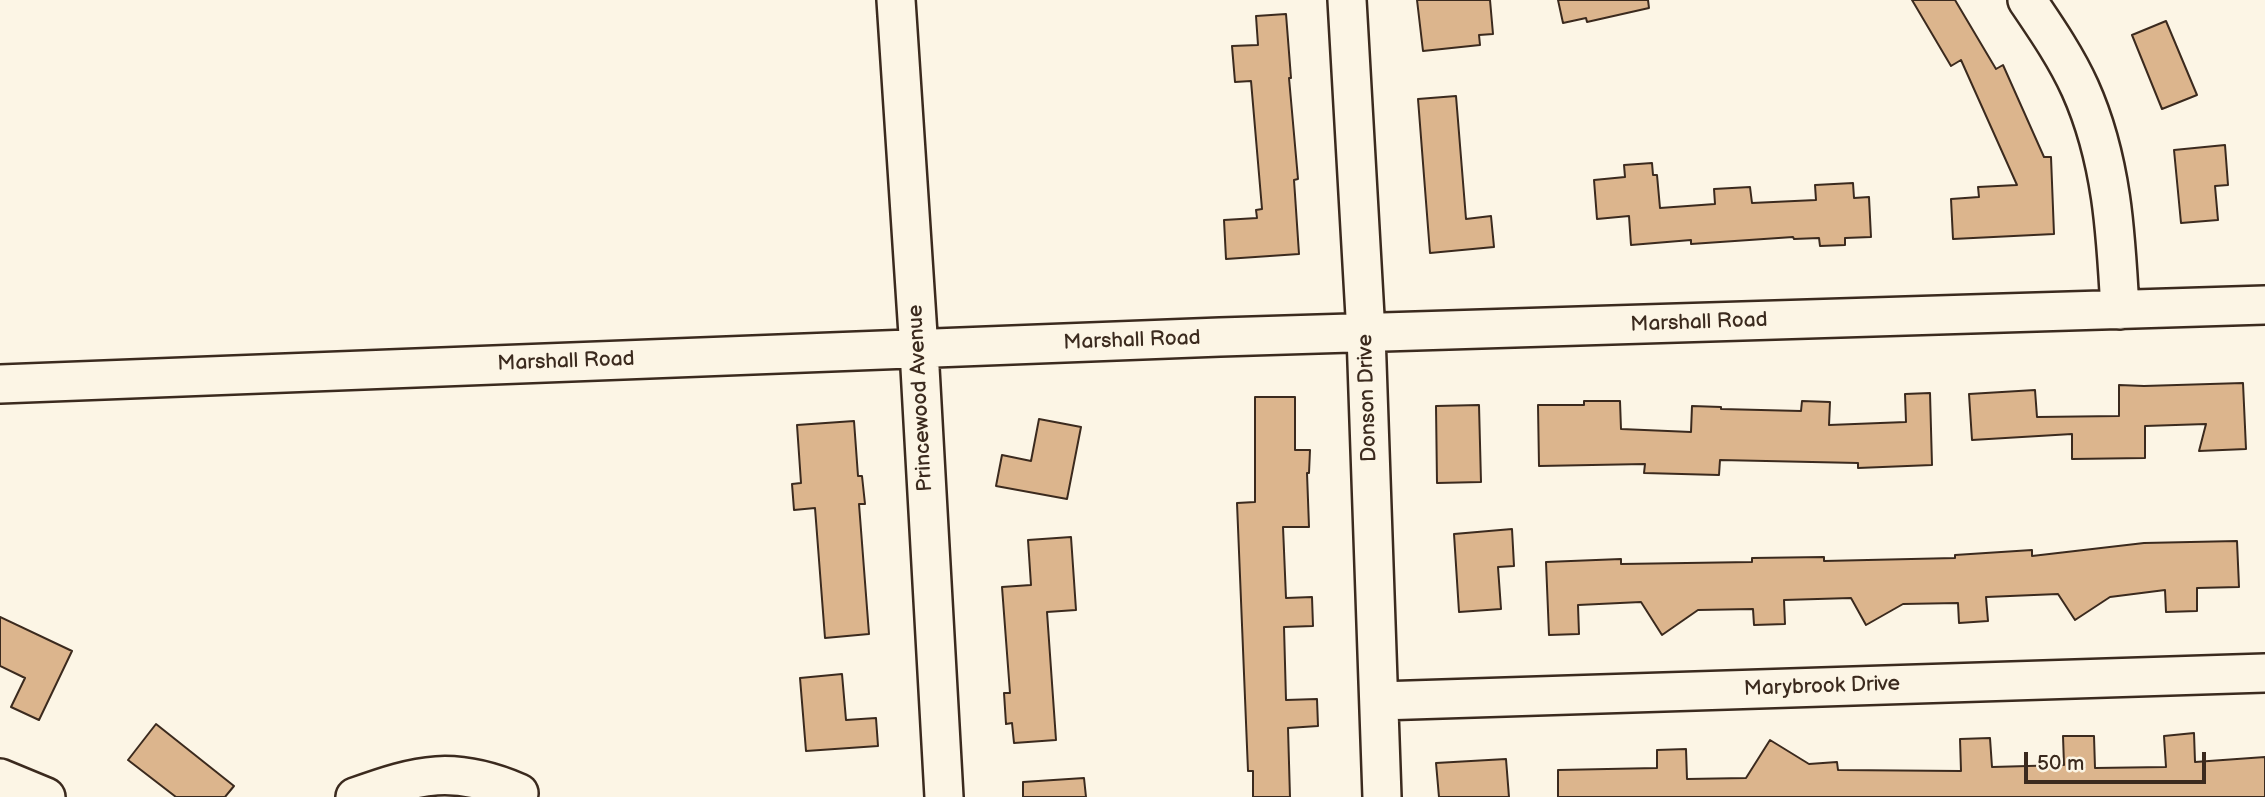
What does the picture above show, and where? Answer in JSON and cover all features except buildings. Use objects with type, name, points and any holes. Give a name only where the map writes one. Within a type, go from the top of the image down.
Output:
[{"type":"street","name":"Princewood Avenue","points":[[896,0],[944,797]]},
{"type":"street","name":"Donson Drive","points":[[1347,0],[1366,334],[1382,797]]},
{"type":"street","points":[[2027,0],[2055,41],[2080,87],[2098,135],[2115,226],[2120,310]]},
{"type":"street","name":"Marshall Road","points":[[0,384],[1220,337],[2265,305]]},
{"type":"street","name":"Marybrook Drive","points":[[1379,701],[2265,673]]},
{"type":"street","points":[[355,797],[394,783],[430,775],[462,775],[493,782],[519,793]]},
{"type":"street","points":[[0,778],[46,797]]}]
